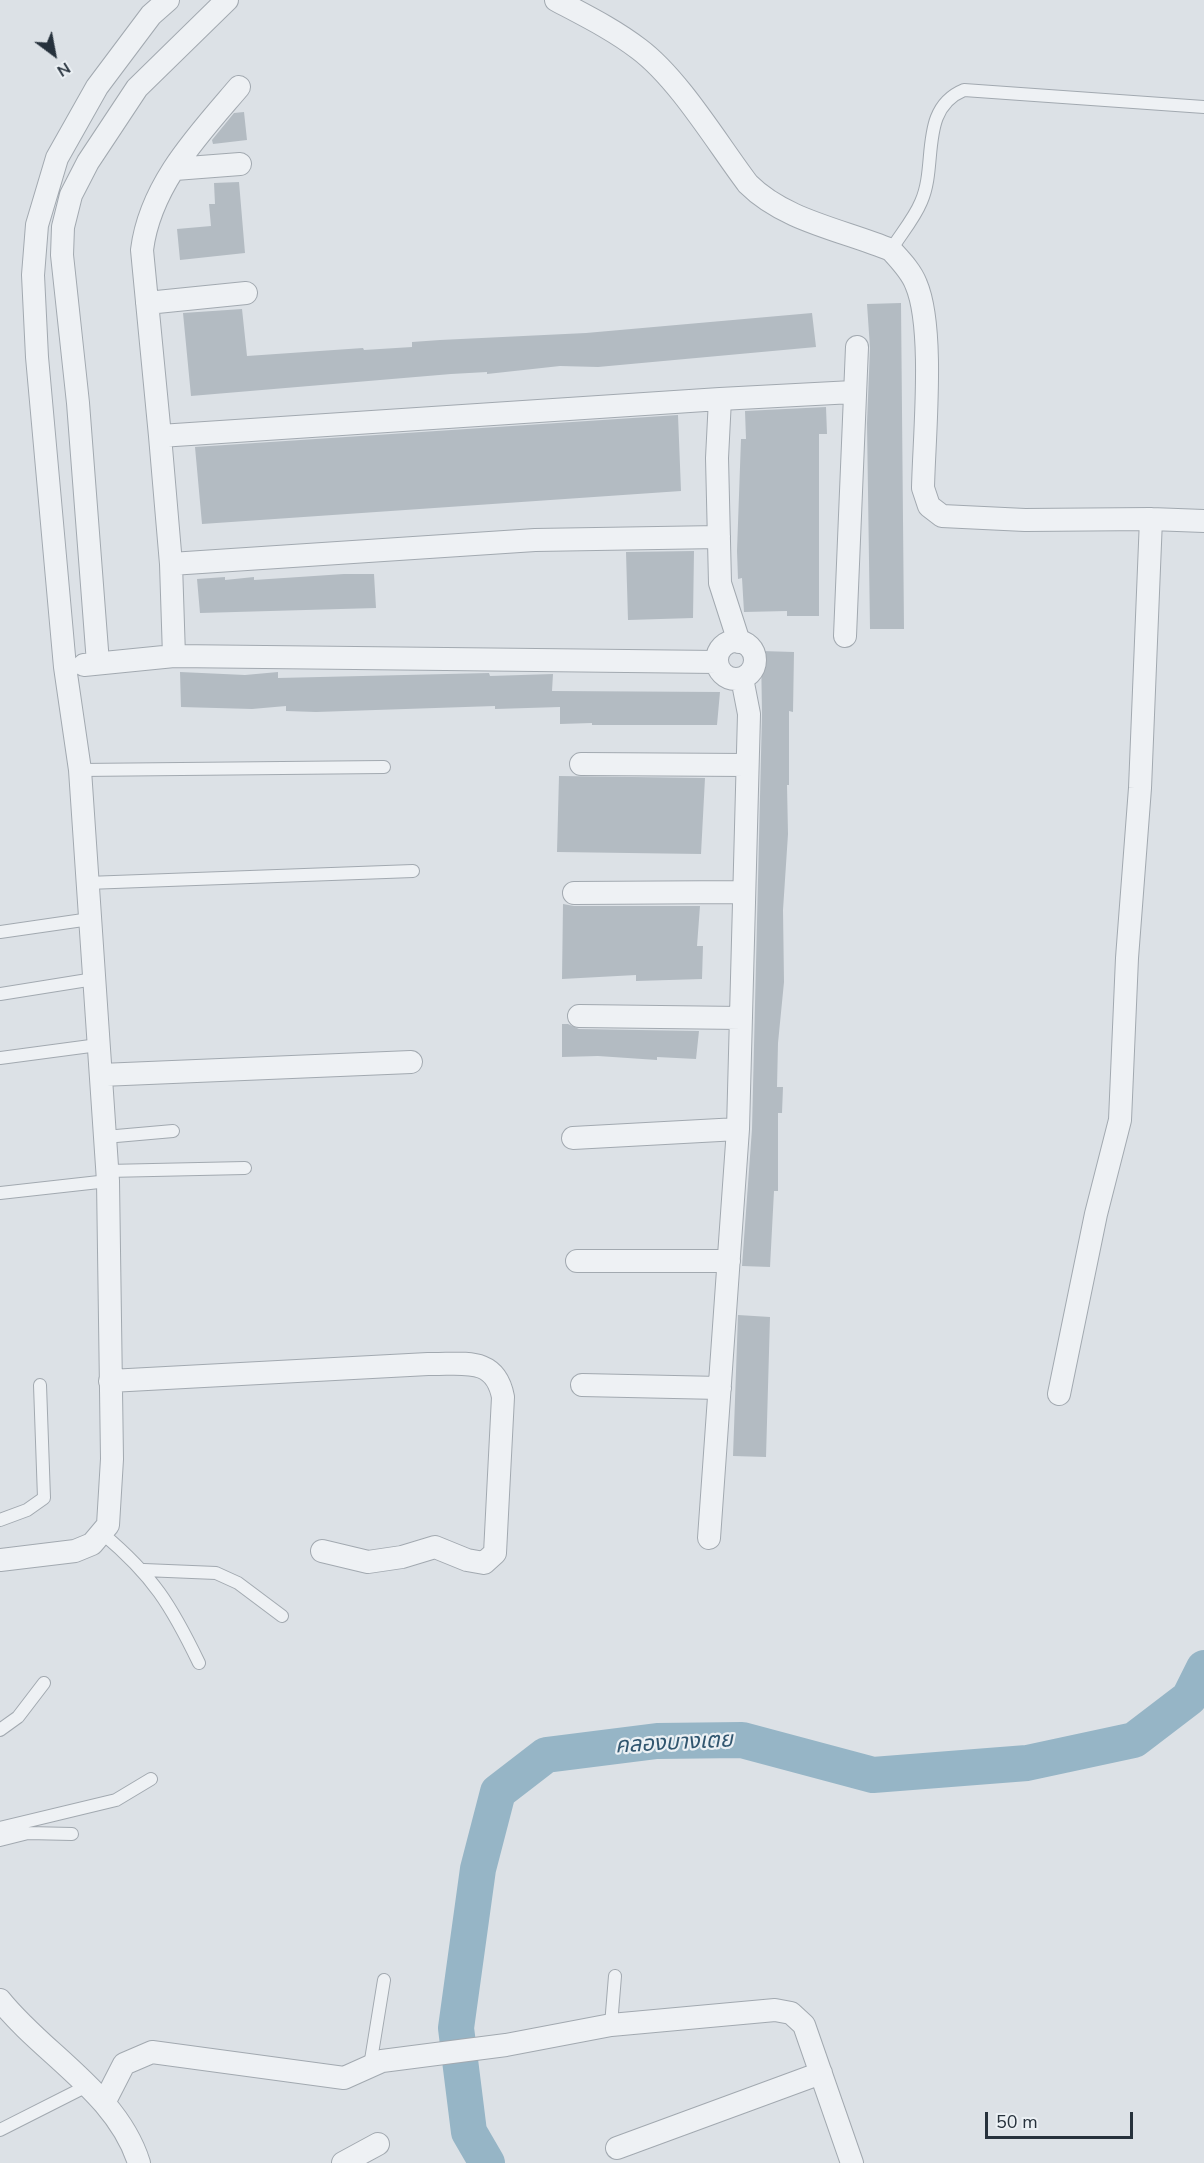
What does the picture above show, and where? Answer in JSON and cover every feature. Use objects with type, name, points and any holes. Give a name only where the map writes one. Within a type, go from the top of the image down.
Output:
[{"type":"street","points":[[0,1560],[75,1551],[92,1544],[103,1534],[108,1525],[112,1459],[105,1137],[80,770],[65,667],[37,357],[33,275],[37,225],[57,158],[97,87],[151,15],[168,0]]},
{"type":"street","points":[[98,663],[78,403],[62,255],[63,227],[71,195],[88,162],[137,88],[227,0]]},
{"type":"street","points":[[555,0],[608,27],[641,50],[666,76],[748,184],[760,196],[779,209],[891,250],[903,263],[916,284],[926,332],[923,488],[929,506],[942,516],[1025,520],[1204,521]]},
{"type":"street","points":[[174,656],[171,564],[142,250],[145,226],[158,195],[195,138],[239,87]]},
{"type":"street","points":[[175,169],[240,164]]},
{"type":"street","points":[[147,303],[246,293]]},
{"type":"street","points":[[845,636],[853,392],[857,347]]},
{"type":"street","points":[[160,436],[853,392]]},
{"type":"street","points":[[720,399],[717,458],[720,583],[739,642]]},
{"type":"street","points":[[1059,1394],[1096,1214],[1120,1120],[1127,958],[1140,788],[1151,519]]},
{"type":"street","points":[[171,564],[535,540],[719,537]]},
{"type":"street","points":[[739,642],[747,645],[755,659],[754,667],[742,678],[725,676],[717,662],[723,646],[739,642]]},
{"type":"street","points":[[65,667],[174,656],[717,662]]},
{"type":"street","points":[[709,1538],[738,1129],[749,714],[742,678]]},
{"type":"street","points":[[581,764],[747,765]]},
{"type":"street","points":[[574,893],[744,892]]},
{"type":"street","points":[[579,1016],[741,1018]]},
{"type":"street","points":[[100,1075],[411,1062]]},
{"type":"street","points":[[573,1138],[738,1129]]},
{"type":"street","points":[[577,1261],[729,1261]]},
{"type":"street","points":[[110,1381],[428,1364],[471,1365],[486,1368],[495,1374],[502,1397],[495,1553],[484,1563],[435,1547],[402,1557],[368,1562],[322,1551]]},
{"type":"street","points":[[582,1385],[720,1388]]},
{"type":"street","points":[[0,2000],[104,2103],[134,2145],[139,2163]]},
{"type":"street","points":[[104,2103],[124,2064],[152,2052],[335,2078],[353,2076],[382,2061],[407,2060],[506,2045],[610,2025],[775,2010],[791,2013],[804,2025],[852,2163]]},
{"type":"street","points":[[617,2148],[821,2073]]},
{"type":"street","points":[[343,2163],[378,2144]]},
{"type":"lane","points":[[891,250],[921,202],[936,120],[942,104],[950,96],[964,90],[1204,107]]},
{"type":"lane","points":[[80,770],[384,767]]},
{"type":"lane","points":[[87,883],[412,871]]},
{"type":"lane","points":[[0,932],[90,919]]},
{"type":"lane","points":[[0,994],[94,979]]},
{"type":"lane","points":[[0,1058],[99,1045]]},
{"type":"lane","points":[[105,1137],[173,1131]]},
{"type":"lane","points":[[0,1193],[107,1176],[245,1168]]},
{"type":"lane","points":[[0,1520],[27,1510],[44,1498],[40,1385]]},
{"type":"lane","points":[[103,1534],[144,1570],[174,1612],[199,1663]]},
{"type":"lane","points":[[144,1570],[216,1573],[238,1583],[282,1616]]},
{"type":"lane","points":[[0,1730],[18,1717],[44,1683]]},
{"type":"lane","points":[[0,1828],[116,1800],[151,1779]]},
{"type":"lane","points":[[0,1840],[28,1833],[72,1834]]},
{"type":"lane","points":[[610,2025],[615,1976]]},
{"type":"lane","points":[[370,2066],[384,1980]]},
{"type":"lane","points":[[0,2130],[87,2086]]},
{"type":"building","points":[[244,112],[247,140],[213,144],[212,140],[234,113]]},
{"type":"building","points":[[239,182],[245,253],[180,260],[177,229],[211,226],[209,204],[215,204],[214,183]]},
{"type":"building","points":[[901,303],[904,629],[870,629],[867,423],[870,348],[867,304]]},
{"type":"building","points":[[242,309],[247,356],[412,347],[412,342],[586,333],[812,313],[816,347],[598,367],[560,366],[487,374],[487,372],[451,374],[191,396],[183,313]]},
{"type":"building","points":[[826,407],[827,434],[819,434],[819,616],[787,616],[787,611],[744,612],[742,578],[738,579],[737,551],[741,439],[746,439],[745,411]]},
{"type":"building","points":[[678,415],[681,491],[202,524],[195,447]]},
{"type":"building","points":[[694,551],[693,618],[628,620],[626,552]]},
{"type":"building","points":[[374,574],[376,608],[200,613],[197,579],[225,577],[225,580],[254,577],[254,580]]},
{"type":"building","points":[[761,651],[794,652],[793,712],[789,711],[788,834],[783,910],[784,982],[778,1043],[777,1087],[783,1087],[782,1113],[778,1113],[778,1191],[774,1191],[770,1267],[742,1266],[752,1129],[762,714]]},
{"type":"building","points":[[180,672],[245,675],[278,672],[278,678],[489,673],[490,676],[553,674],[552,691],[720,692],[717,725],[560,724],[560,707],[495,709],[495,706],[316,712],[286,711],[286,706],[252,709],[181,707]]},
{"type":"building","points":[[559,776],[705,778],[701,854],[557,852]]},
{"type":"building","points":[[563,904],[574,906],[700,906],[697,946],[703,946],[702,979],[636,981],[636,975],[562,979]]},
{"type":"building","points":[[562,1024],[579,1029],[699,1031],[696,1059],[562,1057]]},
{"type":"building","points":[[738,1315],[770,1317],[766,1457],[733,1456]]},
{"type":"waterway","name":"คลองบางเตย","points":[[487,2163],[469,2132],[456,2028],[478,1869],[498,1792],[546,1755],[657,1741],[742,1740],[873,1775],[1027,1763],[1134,1740],[1189,1698],[1204,1668]]}]
